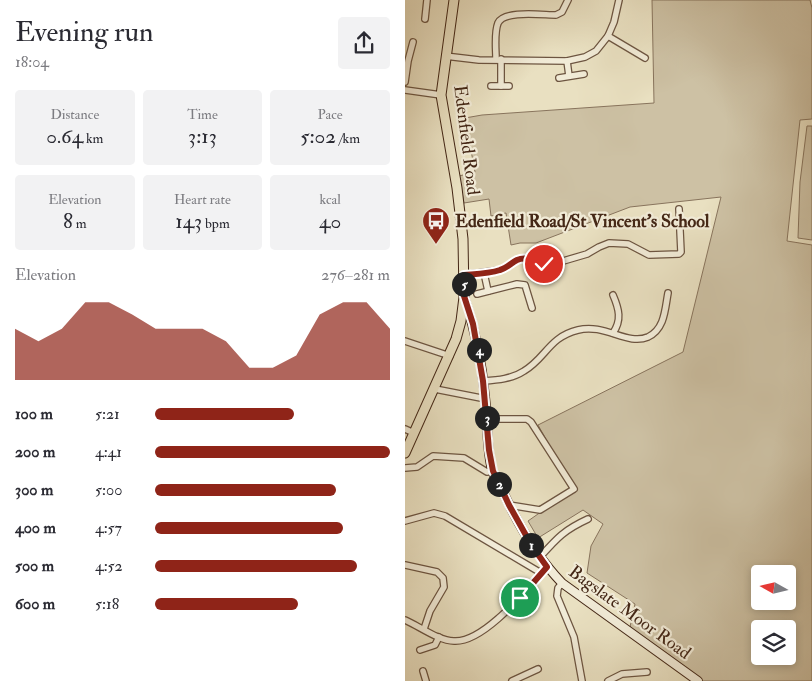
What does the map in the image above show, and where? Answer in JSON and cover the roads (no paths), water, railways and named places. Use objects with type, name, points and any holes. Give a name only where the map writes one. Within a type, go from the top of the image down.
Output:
[{"type":"main road","name":"Edenfield Road","points":[[405,453],[457,339],[464,296],[463,239],[457,188],[441,95],[454,0]]},
{"type":"street","points":[[425,19],[427,0]]},
{"type":"street","points":[[501,86],[497,25],[502,18],[511,15],[555,15],[562,12],[568,0]]},
{"type":"street","points":[[445,56],[479,60],[567,61],[585,57],[596,51],[608,36],[614,22],[619,0]]},
{"type":"street","points":[[608,36],[645,58]]},
{"type":"street","points":[[405,82],[413,42]]},
{"type":"street","points":[[567,61],[569,76]]},
{"type":"street","points":[[559,78],[584,74]]},
{"type":"street","points":[[491,86],[509,86]]},
{"type":"street","points":[[405,90],[441,95]]},
{"type":"street","points":[[464,275],[500,270],[523,258],[544,264],[553,264],[587,254],[599,246],[609,243],[628,244],[649,255],[679,254],[681,252],[679,209]]},
{"type":"street","points":[[484,273],[488,291]]},
{"type":"street","points":[[477,294],[517,284],[525,285],[532,308]]},
{"type":"street","points":[[483,381],[504,379],[524,372],[553,342],[567,333],[589,328],[601,329],[626,338],[649,337],[655,333],[663,320],[668,293]]},
{"type":"street","points":[[613,295],[619,312],[618,323],[613,333]]},
{"type":"street","name":"Bagslate Moor Road","points":[[464,296],[479,349],[486,399],[489,450],[493,471],[544,570],[698,681]]},
{"type":"street","points":[[461,321],[472,323]]},
{"type":"street","points":[[405,341],[450,356]]},
{"type":"street","points":[[435,389],[486,399]]},
{"type":"street","points":[[487,419],[527,419],[531,422],[574,489],[540,510],[509,505]]},
{"type":"street","points":[[405,429],[414,433]]},
{"type":"street","points":[[405,468],[417,467],[433,456],[464,458],[487,472],[493,471]]},
{"type":"street","points":[[405,521],[433,513],[445,516],[544,570],[520,598],[479,634],[467,640],[454,642],[439,637],[405,620]]},
{"type":"street","points":[[539,558],[559,535],[588,519]]},
{"type":"street","points":[[405,566],[437,572],[443,578],[444,587],[430,610],[424,629]]},
{"type":"street","points":[[562,583],[558,588],[557,596],[574,636],[581,681]]},
{"type":"street","points":[[420,650],[435,645],[439,637]]},
{"type":"street","points":[[512,681],[538,670]]},
{"type":"street","points":[[423,671],[426,681]]},
{"type":"street","points":[[608,681],[622,674],[647,672]]},
{"type":"place","name":"Edenfield Road/St Vincent's School","points":[[436,245]]}]
